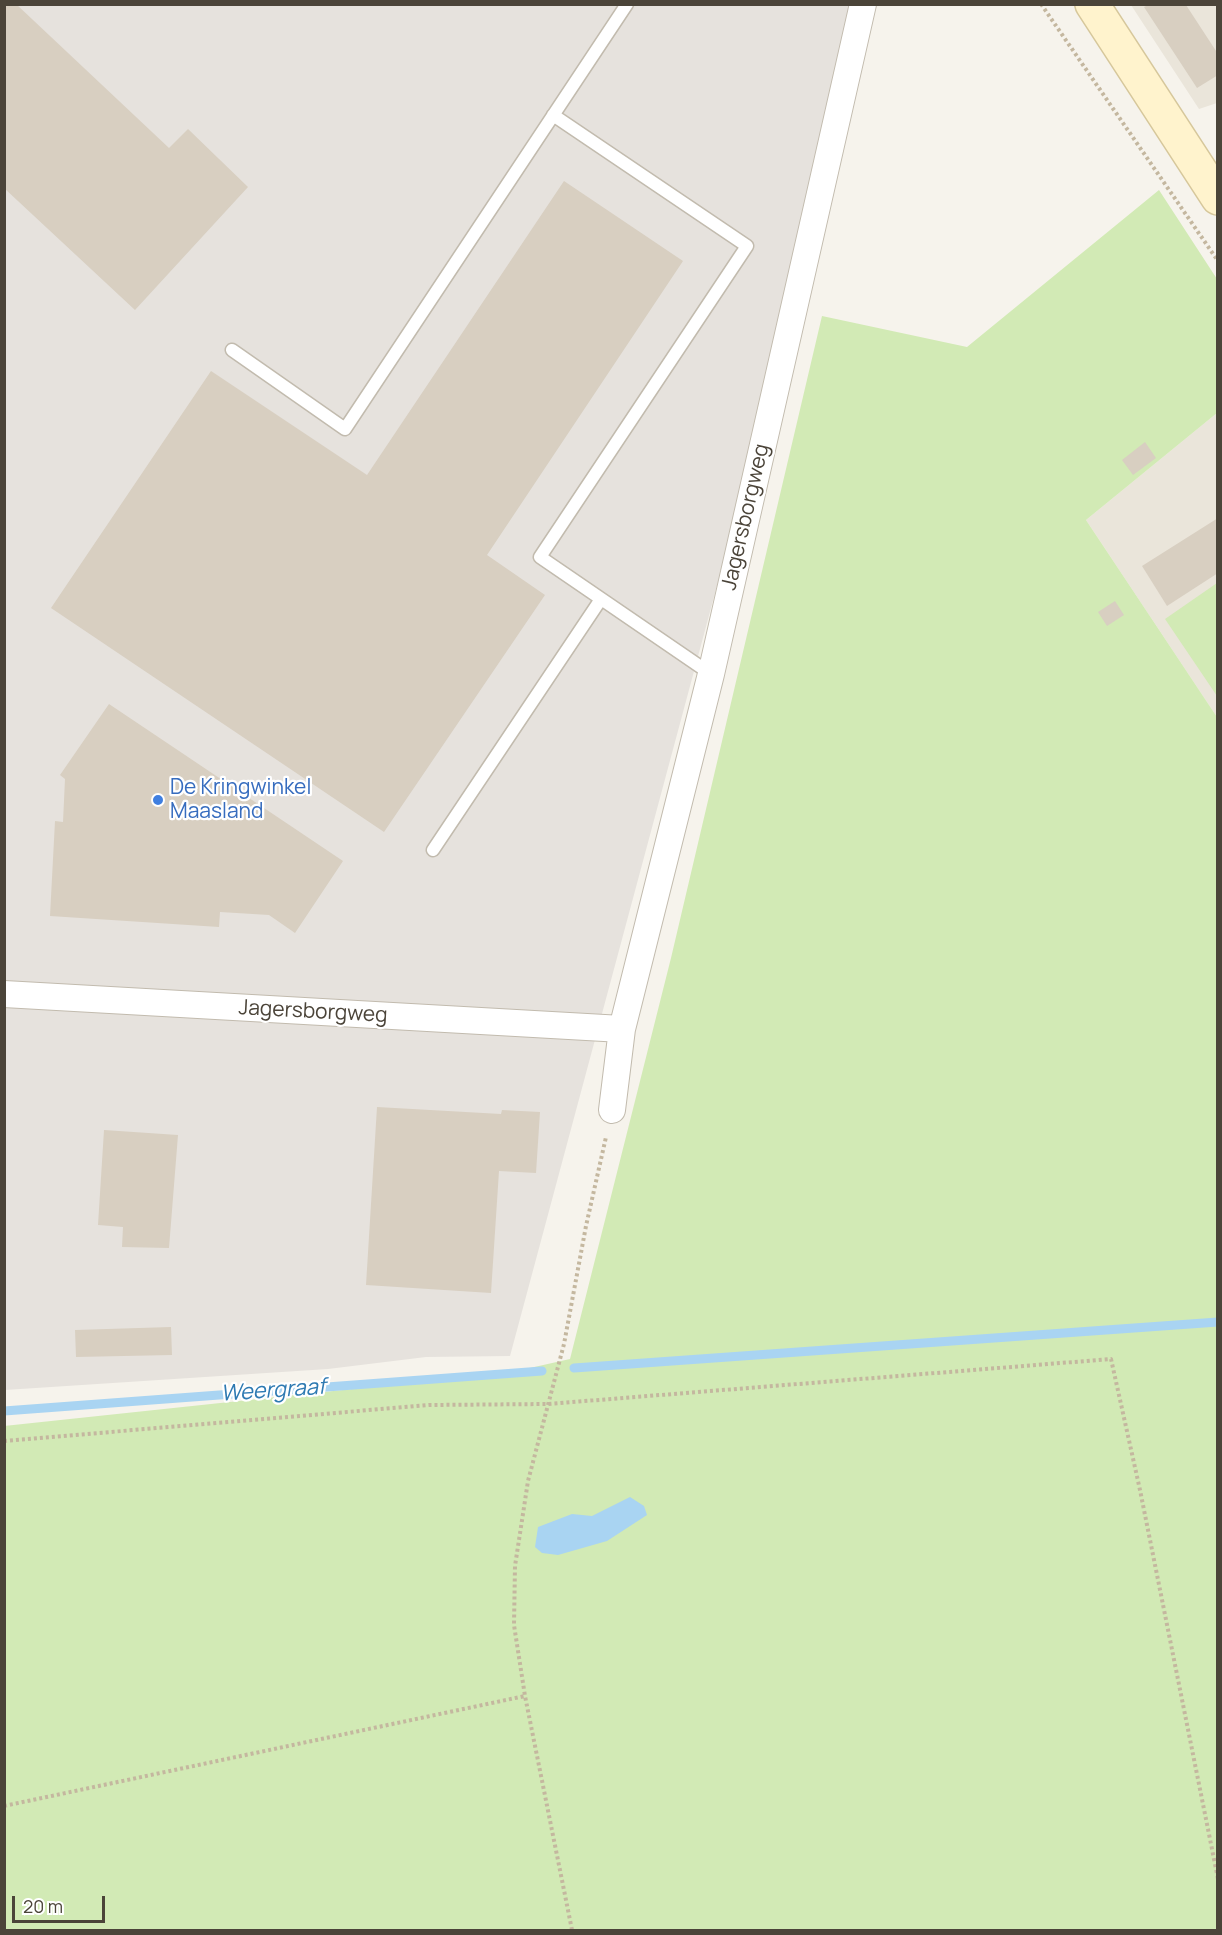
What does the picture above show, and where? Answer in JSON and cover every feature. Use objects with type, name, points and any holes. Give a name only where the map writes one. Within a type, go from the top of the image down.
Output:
[{"type":"main road","points":[[1092,4],[1218,198]]},
{"type":"street","name":"Jagersborgweg","points":[[612,1110],[622,1029],[711,674],[863,4]]},
{"type":"street","name":"Jagersborgweg","points":[[4,994],[622,1029]]},
{"type":"lane","points":[[232,350],[345,429],[627,4]]},
{"type":"lane","points":[[553,115],[747,246],[540,557],[711,674]]},
{"type":"lane","points":[[433,850],[602,599]]},
{"type":"path","points":[[1041,4],[1218,261]]},
{"type":"path","points":[[572,1930],[525,1696],[514,1625],[515,1566],[528,1481],[564,1344],[586,1226],[612,1110]]},
{"type":"path","points":[[4,1440],[429,1405],[548,1404],[1111,1359],[1140,1490],[1218,1879]]},
{"type":"path","points":[[4,1806],[525,1696]]},
{"type":"shaded area","points":[[5,5],[873,5],[510,1356],[426,1357],[328,1369],[5,1390]]},
{"type":"shaded area","points":[[1131,5],[1217,5],[1217,103],[1199,109]]},
{"type":"shaded area","points":[[1217,413],[1217,717],[1086,520]]},
{"type":"green space","points":[[1159,190],[1217,279],[1217,413],[1086,520],[1217,717],[1217,1930],[5,1930],[4,1426],[512,1372],[570,1359],[671,958],[822,316],[967,347]]},
{"type":"green space","points":[[1217,583],[1217,696],[1165,619]]},
{"type":"water","points":[[630,1497],[644,1506],[647,1515],[607,1541],[558,1555],[542,1553],[535,1547],[538,1527],[572,1514],[592,1516]]},
{"type":"building","points":[[4,4],[16,4],[169,148],[188,129],[248,187],[135,310],[4,188]]},
{"type":"building","points":[[1148,5],[1186,5],[1218,54],[1218,75],[1197,88],[1144,7]]},
{"type":"building","points":[[564,181],[683,261],[487,555],[545,595],[384,832],[51,608],[211,371],[367,475]]},
{"type":"building","points":[[1145,442],[1156,458],[1133,475],[1122,460]]},
{"type":"building","points":[[1218,518],[1218,573],[1167,606],[1142,566]]},
{"type":"building","points":[[1115,601],[1124,615],[1107,626],[1098,612]]},
{"type":"building","name":"De Kringwinkel Maasland","points":[[109,704],[343,861],[295,933],[269,915],[220,912],[219,927],[50,916],[55,821],[63,822],[65,779],[60,775]]},
{"type":"building","points":[[377,1107],[501,1114],[502,1110],[540,1112],[536,1173],[499,1171],[491,1293],[366,1285]]},
{"type":"building","points":[[104,1130],[178,1135],[169,1248],[122,1247],[123,1227],[98,1225]]},
{"type":"building","points":[[171,1327],[172,1355],[76,1357],[75,1330]]},
{"type":"waterway","points":[[574,1368],[1218,1322]]},
{"type":"waterway","name":"Weergraaf","points":[[4,1411],[542,1371]]},
{"type":"place","name":"De Kringwinkel Maasland","points":[[158,800]]}]
